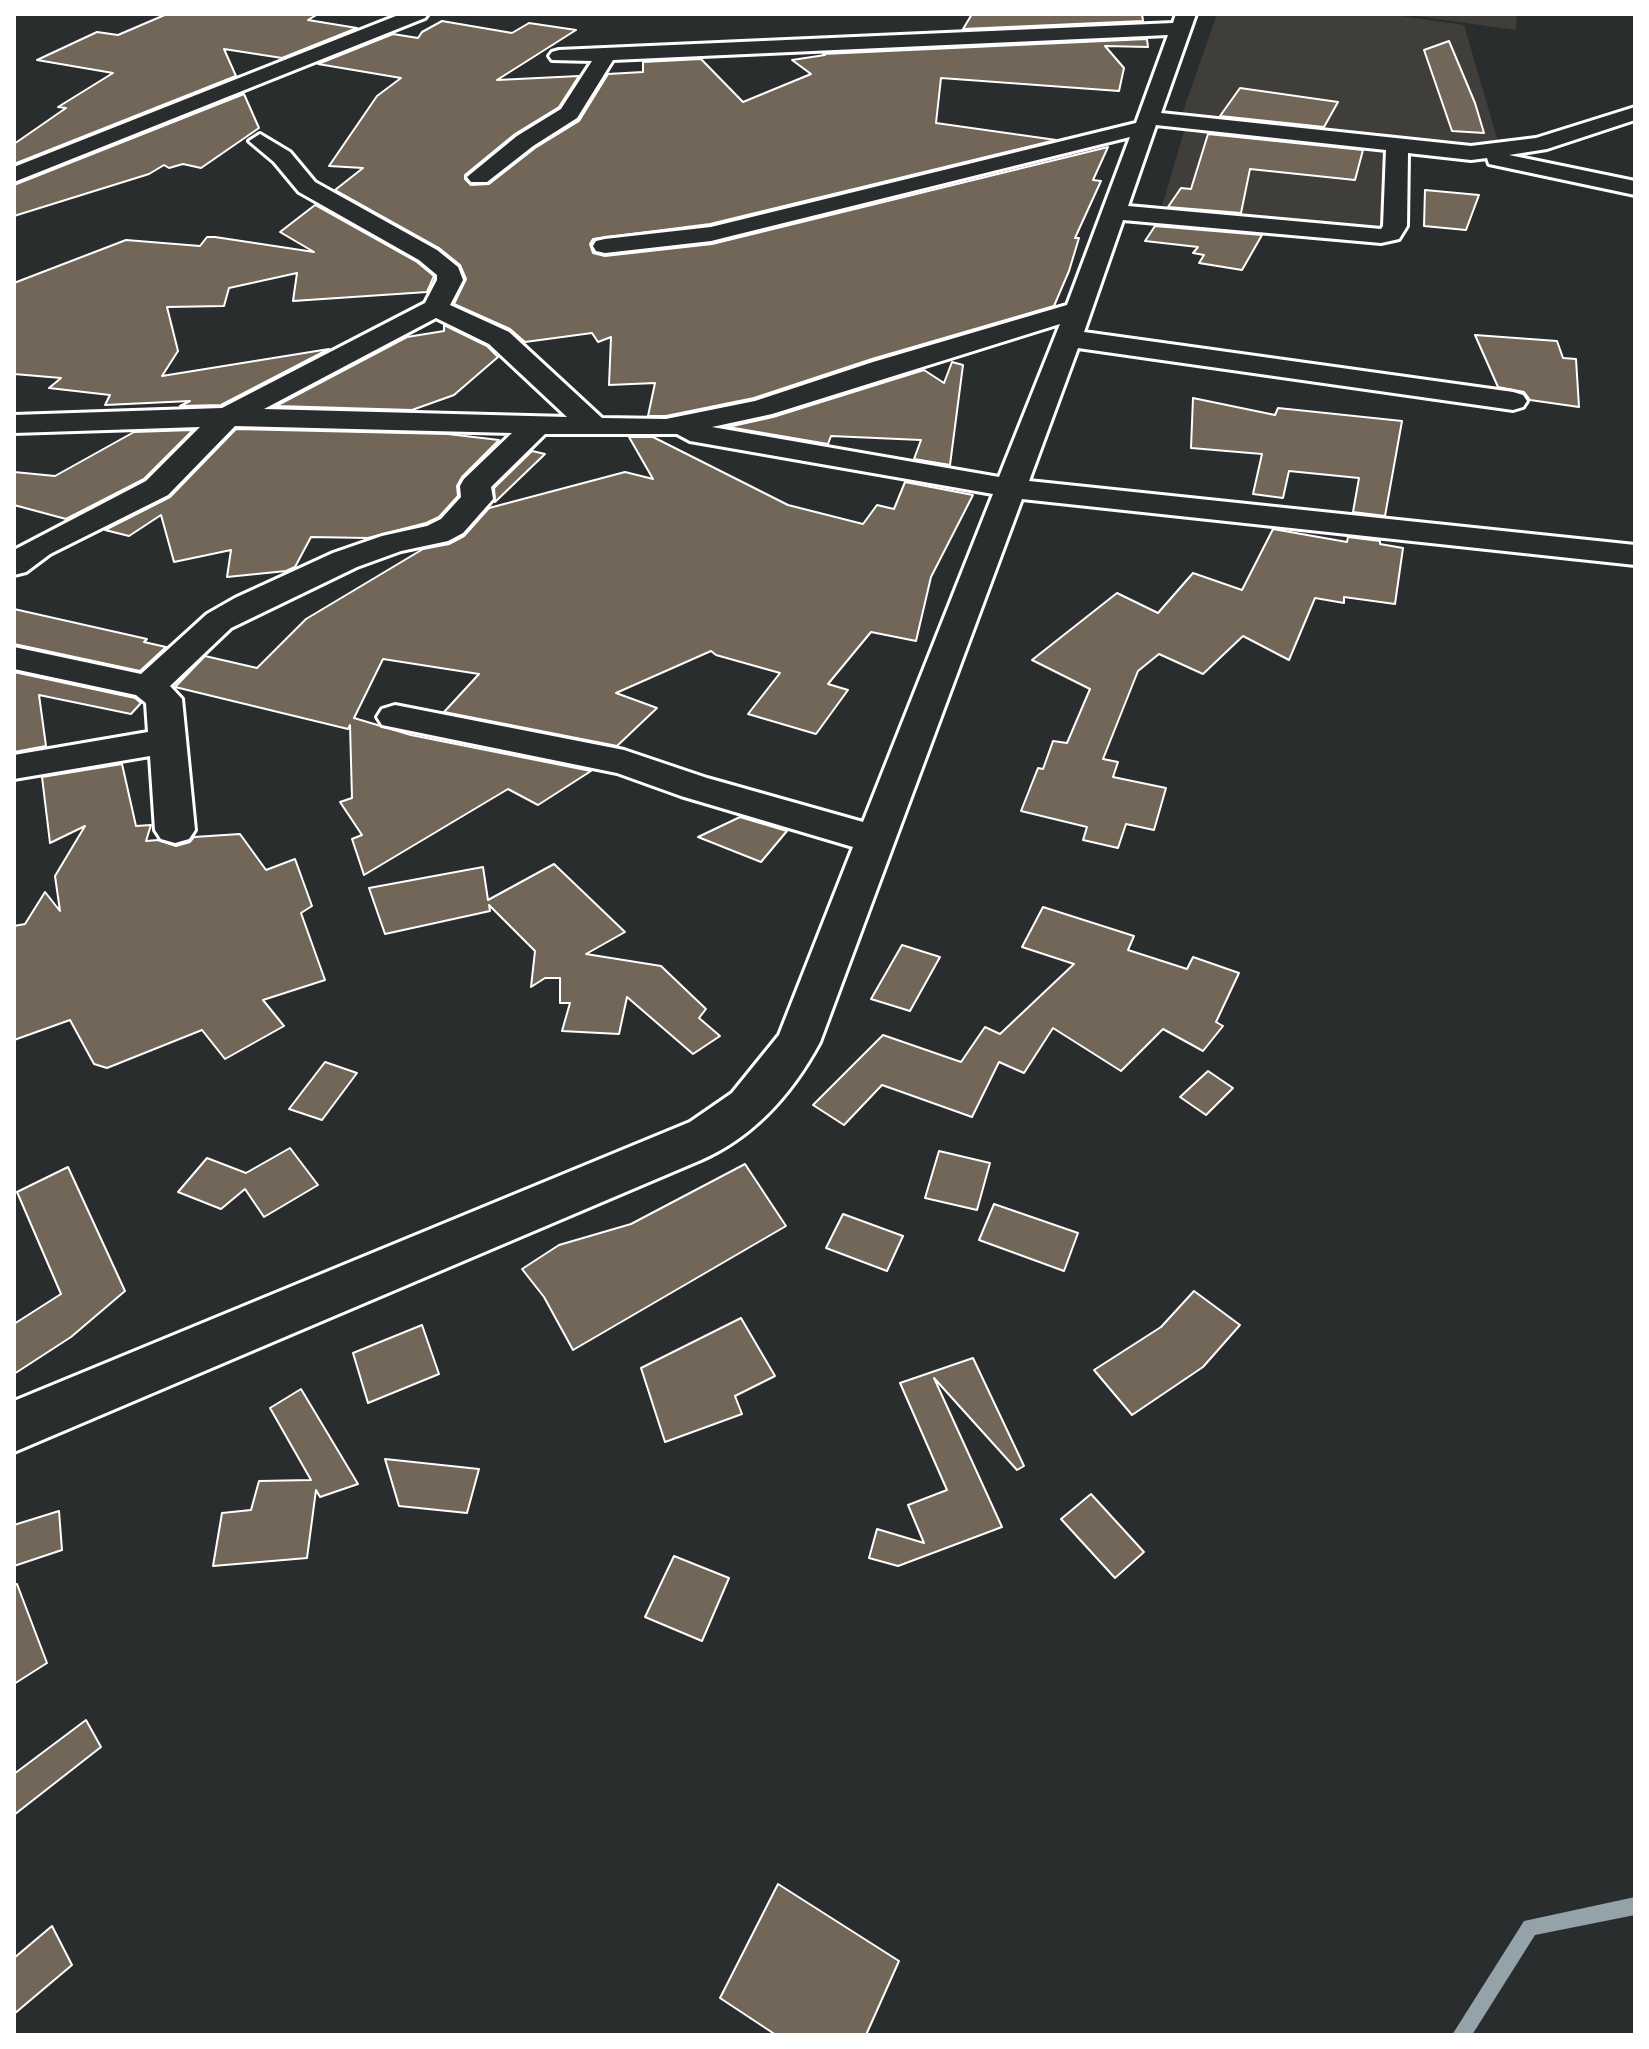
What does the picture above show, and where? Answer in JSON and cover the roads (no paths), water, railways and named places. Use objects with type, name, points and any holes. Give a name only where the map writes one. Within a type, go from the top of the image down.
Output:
[{"type":"street","points":[[14,175],[418,14]]},
{"type":"street","points":[[14,1427],[690,1144],[731,1121],[769,1082],[798,1042],[877,840],[1183,22],[559,56]]},
{"type":"street","points":[[479,177],[525,141],[569,113],[606,55]]},
{"type":"street","points":[[1471,153],[1539,144],[1635,113]]},
{"type":"street","points":[[605,246],[711,234],[1147,123],[1471,153],[1635,188]]},
{"type":"street","points":[[14,565],[39,547],[100,518],[174,476],[212,430],[228,417],[363,343],[435,308],[450,280],[449,272],[428,255],[307,187],[282,157],[260,141]]},
{"type":"street","points":[[1114,212],[1381,236],[1390,234],[1395,226],[1397,144]]},
{"type":"street","points":[[435,308],[499,338],[593,425]]},
{"type":"street","points":[[666,428],[762,408],[883,368],[1072,324],[1513,401]]},
{"type":"street","points":[[14,424],[228,417],[666,428],[1010,488],[1635,555]]},
{"type":"street","points":[[148,687],[219,621],[247,605],[345,560],[393,543],[437,534],[452,526],[477,499],[475,486],[485,474],[540,423]]},
{"type":"street","points":[[14,658],[148,687],[166,704],[175,830]]},
{"type":"street","points":[[395,717],[624,762],[694,787],[877,840]]},
{"type":"street","points":[[14,767],[169,741]]},
{"type":"waterway","points":[[1461,2035],[1530,1927],[1635,1906]]}]
